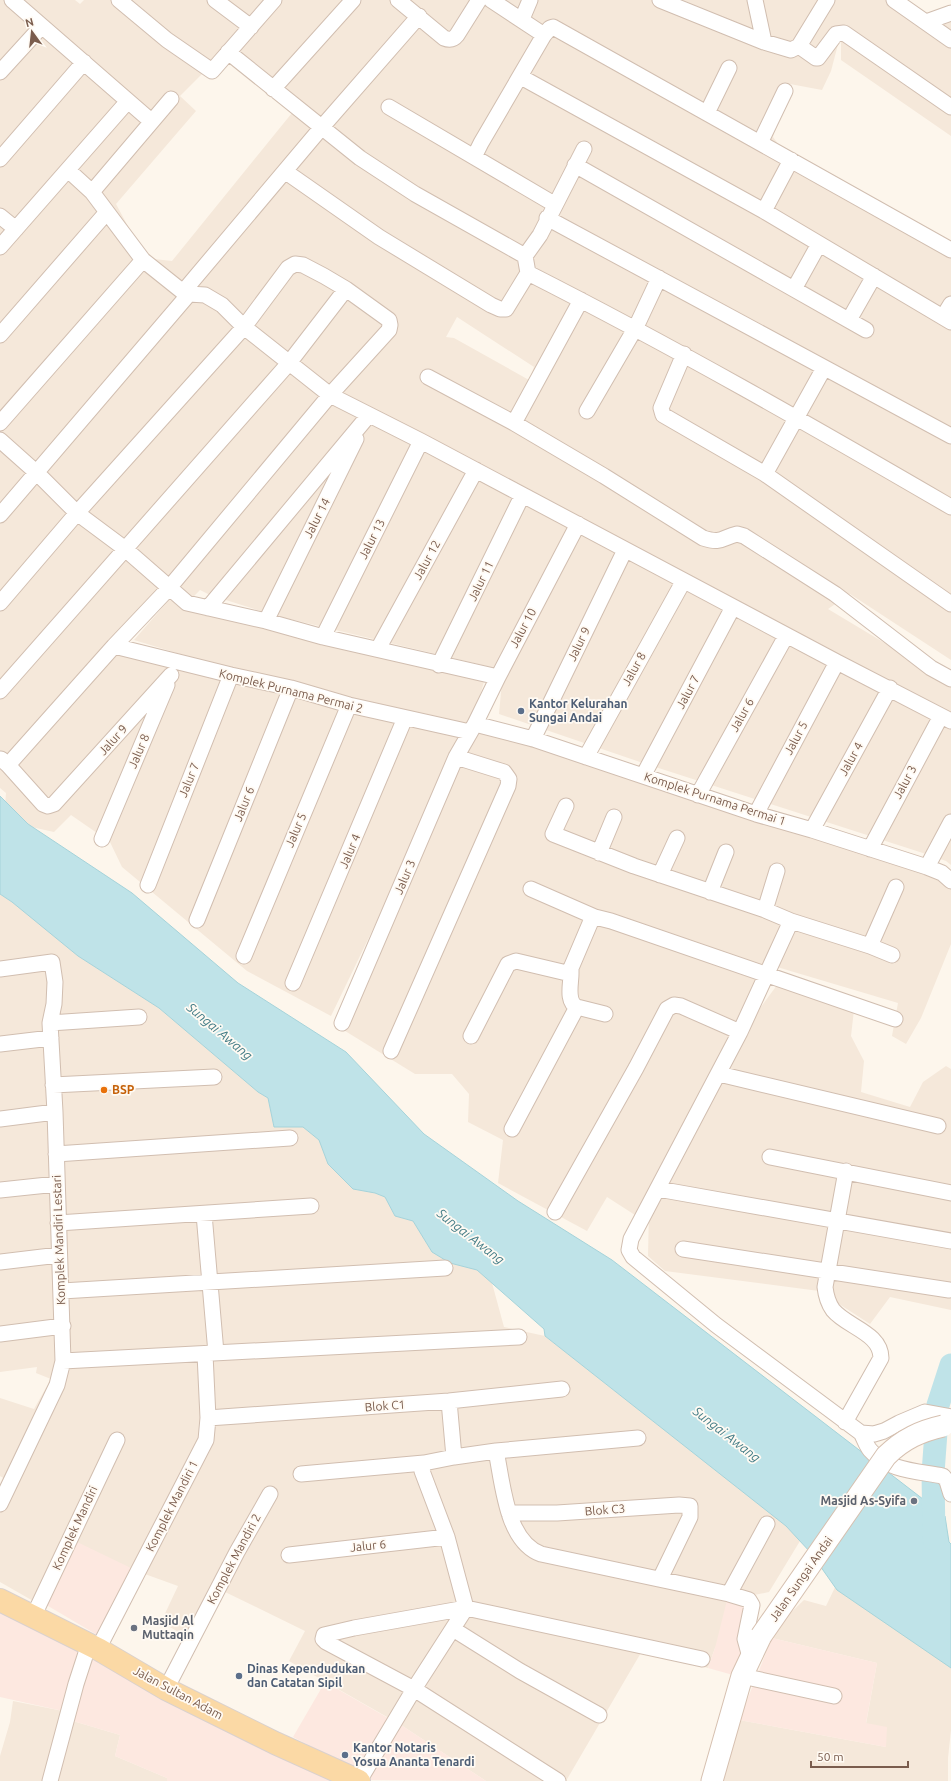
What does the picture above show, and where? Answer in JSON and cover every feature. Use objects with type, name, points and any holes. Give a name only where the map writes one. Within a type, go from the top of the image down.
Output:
[{"type":"main road","name":"Jalan Sultan Adam","points":[[0,1600],[94,1646],[166,1689],[275,1743],[359,1781]]},
{"type":"street","points":[[12,0],[151,121]]},
{"type":"street","points":[[119,0],[168,40],[212,71],[274,0]]},
{"type":"street","points":[[215,0],[251,27]]},
{"type":"street","points":[[274,89],[353,0]]},
{"type":"street","points":[[398,0],[444,38],[448,39],[453,39],[479,0]]},
{"type":"street","points":[[491,0],[522,19],[544,35]]},
{"type":"street","points":[[522,19],[530,0]]},
{"type":"street","points":[[660,0],[786,50],[795,49],[799,46],[823,3]]},
{"type":"street","points":[[755,0],[764,42]]},
{"type":"street","points":[[894,0],[951,40]]},
{"type":"street","points":[[926,22],[951,14]]},
{"type":"street","points":[[0,515],[37,473],[186,294],[322,127],[419,16]]},
{"type":"street","points":[[0,72],[42,26]]},
{"type":"street","points":[[474,157],[544,35],[550,28],[553,27],[951,250]]},
{"type":"street","points":[[799,46],[818,58],[836,34],[844,33],[951,107]]},
{"type":"street","points":[[228,52],[360,158],[415,194],[525,256]]},
{"type":"street","points":[[0,160],[84,62]]},
{"type":"street","points":[[707,113],[728,68]]},
{"type":"street","points":[[521,77],[764,211],[947,320],[951,304]]},
{"type":"street","points":[[760,142],[785,91]]},
{"type":"street","points":[[92,192],[171,99]]},
{"type":"street","points":[[0,247],[128,101]]},
{"type":"street","points":[[390,106],[554,204]]},
{"type":"street","points":[[286,172],[379,237],[491,305],[500,309],[506,309],[528,273],[525,256],[540,235],[554,204],[584,149]]},
{"type":"street","points":[[764,211],[791,160]]},
{"type":"street","points":[[575,165],[866,330]]},
{"type":"street","points":[[68,170],[92,192],[143,260],[186,294],[205,295],[222,305],[244,327],[330,395],[578,524],[683,582],[946,718]]},
{"type":"street","points":[[0,335],[106,212]]},
{"type":"street","points":[[0,216],[16,229]]},
{"type":"street","points":[[547,218],[951,436]]},
{"type":"street","points":[[794,289],[819,244]]},
{"type":"street","points":[[0,424],[143,260]]},
{"type":"street","points":[[0,603],[77,513],[244,327],[288,268],[295,264],[303,265],[346,289],[389,320],[389,330],[330,395],[169,588],[4,761]]},
{"type":"street","points":[[528,273],[636,327],[798,418],[951,507]]},
{"type":"street","points":[[849,320],[874,276]]},
{"type":"street","points":[[587,411],[636,327],[659,278]]},
{"type":"street","points":[[0,691],[124,548],[289,363],[346,289]]},
{"type":"street","points":[[514,423],[581,300]]},
{"type":"street","points":[[684,354],[661,408],[663,415],[765,474],[951,604]]},
{"type":"street","points":[[765,474],[798,418],[824,368]]},
{"type":"street","points":[[428,378],[514,423],[604,476],[703,538],[712,541],[722,541],[737,534],[744,536],[835,594],[931,668],[951,679]]},
{"type":"street","points":[[208,608],[369,415]]},
{"type":"street","name":"Jalur 14","points":[[266,621],[369,415]]},
{"type":"street","points":[[0,440],[37,473],[77,513],[124,548],[187,603],[266,621],[323,637],[378,649],[439,665],[498,677]]},
{"type":"street","name":"Jalur 13","points":[[323,637],[421,441]]},
{"type":"street","name":"Jalur 12","points":[[378,649],[476,470]]},
{"type":"street","name":"Jalur 11","points":[[439,665],[522,496]]},
{"type":"street","name":"Jalur 10","points":[[473,728],[578,524]]},
{"type":"street","name":"Jalur 9","points":[[533,739],[625,550]]},
{"type":"street","name":"Jalur 8","points":[[586,756],[683,582]]},
{"type":"street","name":"Jalur 7","points":[[643,776],[733,607]]},
{"type":"street","name":"Jalur 6","points":[[698,794],[786,636]]},
{"type":"street","name":"Komplek Purnama Permai 2","points":[[114,646],[174,669],[231,675],[291,688],[349,705],[405,718],[473,728]]},
{"type":"street","name":"Jalur 5","points":[[756,814],[837,662]]},
{"type":"street","name":"Jalur 9","points":[[4,761],[43,804],[48,806],[54,804],[174,669]]},
{"type":"street","name":"Jalur 8","points":[[102,840],[174,669]]},
{"type":"street","name":"Jalur 7","points":[[148,885],[231,675]]},
{"type":"street","name":"Jalur 6","points":[[197,920],[291,688]]},
{"type":"street","name":"Jalur 4","points":[[812,830],[890,688]]},
{"type":"street","name":"Jalur 5","points":[[244,956],[349,705]]},
{"type":"street","name":"Jalur 4","points":[[294,983],[405,718]]},
{"type":"street","name":"Jalur 3","points":[[870,849],[946,718]]},
{"type":"street","name":"Komplek Purnama Permai 1","points":[[473,728],[533,739],[756,814],[812,830],[942,872],[951,881]]},
{"type":"street","name":"Jalur 3","points":[[342,1023],[456,757],[473,728]]},
{"type":"street","points":[[391,1051],[508,786],[508,778],[504,772],[456,757]]},
{"type":"street","points":[[566,806],[553,834],[598,853],[764,910],[791,921],[870,946],[892,955]]},
{"type":"street","points":[[598,853],[614,817]]},
{"type":"street","points":[[927,868],[951,822]]},
{"type":"street","points":[[660,875],[677,838]]},
{"type":"street","points":[[710,892],[726,852]]},
{"type":"street","points":[[764,910],[777,871]]},
{"type":"street","points":[[870,946],[896,887]]},
{"type":"street","points":[[530,889],[595,917],[611,921],[766,976],[894,1019]]},
{"type":"street","points":[[595,917],[591,921],[571,968],[570,999],[573,1005],[577,1007],[606,1014]]},
{"type":"street","points":[[791,921],[719,1074],[631,1239],[630,1250],[633,1256],[716,1325],[845,1422],[861,1432],[874,1434],[884,1431],[925,1412],[948,1421]]},
{"type":"street","points":[[471,1036],[508,964],[516,961],[571,974]]},
{"type":"street","name":"Komplek Mandiri Lestari","points":[[0,969],[52,962],[55,982],[54,1004],[50,1023],[63,1326],[63,1361],[57,1385],[0,1504]]},
{"type":"street","points":[[555,1212],[636,1068],[667,1009],[674,1005],[681,1006],[740,1032]]},
{"type":"street","points":[[512,1129],[577,1007]]},
{"type":"street","points":[[50,1023],[139,1017]]},
{"type":"street","points":[[0,1044],[51,1038]]},
{"type":"street","points":[[719,1074],[938,1126]]},
{"type":"street","points":[[53,1085],[214,1077]]},
{"type":"street","points":[[0,1119],[55,1112]]},
{"type":"street","points":[[56,1154],[290,1138]]},
{"type":"street","points":[[770,1157],[951,1193]]},
{"type":"street","points":[[845,1422],[881,1358],[881,1353],[872,1338],[834,1312],[827,1301],[825,1287],[827,1271],[846,1172]]},
{"type":"street","points":[[0,1190],[57,1184]]},
{"type":"street","points":[[658,1189],[951,1242]]},
{"type":"street","points":[[58,1223],[311,1206]]},
{"type":"street","name":"Komplek Mandiri 1","points":[[94,1646],[206,1440],[211,1353],[209,1283],[204,1214]]},
{"type":"street","points":[[683,1249],[949,1290]]},
{"type":"street","points":[[0,1262],[59,1255]]},
{"type":"street","points":[[62,1291],[445,1268]]},
{"type":"street","points":[[0,1334],[63,1326]]},
{"type":"street","points":[[63,1361],[519,1336]]},
{"type":"street","name":"Blok C1","points":[[208,1418],[449,1401],[562,1389]]},
{"type":"street","points":[[449,1401],[454,1457]]},
{"type":"street","name":"Jalan Sungai Andai","points":[[712,1781],[742,1676],[761,1636],[886,1456],[908,1438],[948,1421]]},
{"type":"street","points":[[861,1432],[869,1449],[879,1458],[894,1467],[943,1476],[947,1481],[951,1494]]},
{"type":"street","points":[[301,1474],[424,1463],[496,1451],[638,1438]]},
{"type":"street","name":"Komplek Mandiri","points":[[33,1617],[117,1440]]},
{"type":"street","points":[[496,1451],[509,1513],[519,1536],[529,1548],[534,1552],[729,1594],[749,1600],[752,1605],[745,1639],[750,1657]]},
{"type":"street","points":[[359,1781],[414,1689],[466,1608],[447,1537],[422,1471],[424,1463]]},
{"type":"street","name":"Komplek Mandiri 2","points":[[166,1689],[237,1552],[270,1494]]},
{"type":"street","name":"Blok C3","points":[[509,1513],[557,1513],[679,1505],[690,1506],[690,1517],[660,1579]]},
{"type":"street","points":[[729,1594],[766,1524]]},
{"type":"street","name":"Jalur 6","points":[[289,1554],[447,1537]]},
{"type":"street","points":[[558,1781],[414,1689],[326,1642],[323,1639],[324,1635],[348,1629],[466,1608],[702,1659]]},
{"type":"street","points":[[452,1629],[520,1671],[599,1715]]},
{"type":"street","points":[[50,1781],[76,1684],[94,1646]]},
{"type":"street","points":[[742,1676],[834,1696]]},
{"type":"shaded area","points":[[0,0],[75,0],[80,4],[84,0],[902,0],[928,21],[951,14],[951,136],[841,60],[841,33],[831,71],[822,90],[790,84],[773,137],[784,152],[951,248],[951,660],[850,594],[828,609],[883,642],[951,679],[951,865],[946,861],[926,854],[640,762],[499,714],[503,670],[273,615],[210,595],[200,590],[193,597],[166,590],[124,643],[171,660],[97,833],[71,815],[54,832],[27,826],[5,806],[6,793],[0,788]],"holes":[[[226,50],[296,108],[172,261],[145,258],[116,204],[196,111],[180,96]],[[457,317],[534,367],[529,380],[454,338],[446,337]]]},
{"type":"shaded area","points":[[169,600],[485,678],[472,724],[331,1016],[247,971],[122,867],[109,840],[183,655],[134,640]]},
{"type":"shaded area","points":[[479,727],[951,881],[951,944],[921,1018],[906,1044],[892,1036],[898,1003],[767,964],[635,1215],[607,1197],[587,1231],[498,1183],[503,1140],[468,1122],[469,1094],[452,1074],[415,1074],[337,1026]]},
{"type":"shaded area","points":[[0,894],[12,902],[78,956],[159,1008],[258,1092],[268,1098],[274,1127],[303,1127],[319,1140],[328,1164],[353,1189],[375,1193],[385,1197],[395,1216],[413,1221],[432,1252],[450,1263],[477,1270],[492,1283],[504,1327],[545,1336],[786,1526],[800,1541],[769,1592],[744,1597],[715,1648],[708,1668],[642,1651],[566,1781],[486,1781],[401,1725],[289,1661],[305,1631],[223,1591],[189,1638],[161,1622],[178,1586],[142,1573],[35,1602],[0,1582],[0,1506],[10,1482],[0,1476],[0,1398],[34,1409],[51,1379],[36,1373],[37,1367],[0,1372]]},
{"type":"shaded area","points":[[780,981],[854,1010],[851,1036],[864,1061],[861,1092],[910,1107],[923,1082],[946,1066],[951,1069],[951,1310],[890,1297],[870,1324],[819,1291],[665,1271],[648,1256],[649,1210],[741,1034]]},
{"type":"shaded area","points":[[73,1540],[133,1569],[99,1636],[43,1603]]},
{"type":"shaded area","points":[[840,1577],[951,1634],[951,1730],[948,1758],[948,1781],[723,1781],[739,1720],[886,1747],[866,1724],[877,1663],[772,1638],[780,1623],[804,1600],[826,1606]]},
{"type":"shaded area","points":[[728,1596],[747,1596],[744,1655],[733,1675],[708,1668],[715,1648]]},
{"type":"shaded area","points":[[0,1605],[79,1646],[63,1711],[0,1697]]},
{"type":"shaded area","points":[[772,1638],[877,1663],[866,1723],[887,1727],[886,1747],[739,1720]]},
{"type":"shaded area","points":[[90,1655],[341,1781],[167,1781],[167,1778],[115,1756],[120,1735],[73,1721]]},
{"type":"shaded area","points":[[325,1682],[388,1718],[355,1770],[293,1737]]},
{"type":"shaded area","points":[[13,1701],[63,1711],[45,1781],[0,1781],[0,1756],[10,1722]]},
{"type":"shaded area","points":[[73,1721],[120,1735],[115,1756],[167,1778],[167,1781],[56,1781]]},
{"type":"shaded area","points":[[396,1722],[486,1781],[371,1780],[366,1772]]},
{"type":"water","name":"Sungai Awang","points":[[0,796],[28,824],[132,893],[238,983],[346,1052],[424,1134],[518,1201],[612,1260],[945,1516],[949,1542],[951,1544],[951,1668],[837,1590],[811,1553],[786,1526],[545,1336],[544,1329],[477,1270],[450,1263],[432,1252],[413,1221],[395,1216],[385,1197],[375,1193],[353,1189],[328,1164],[319,1140],[303,1127],[274,1127],[268,1098],[258,1092],[159,1008],[78,956],[12,902],[0,894]]},
{"type":"waterway","points":[[934,1539],[933,1473],[938,1405],[951,1365]]},
{"type":"place","name":"Kantor Kelurahan Sungai Andai","points":[[521,711]]},
{"type":"place","name":"BSP","points":[[104,1090]]},
{"type":"place","name":"Masjid As-Syifa","points":[[914,1501]]},
{"type":"place","name":"Masjid Al Muttaqin","points":[[134,1628]]},
{"type":"place","name":"Dinas Kependudukan dan Catatan Sipil","points":[[239,1676]]},
{"type":"place","name":"Kantor Notaris Yosua Ananta Tenardi","points":[[345,1755]]}]
